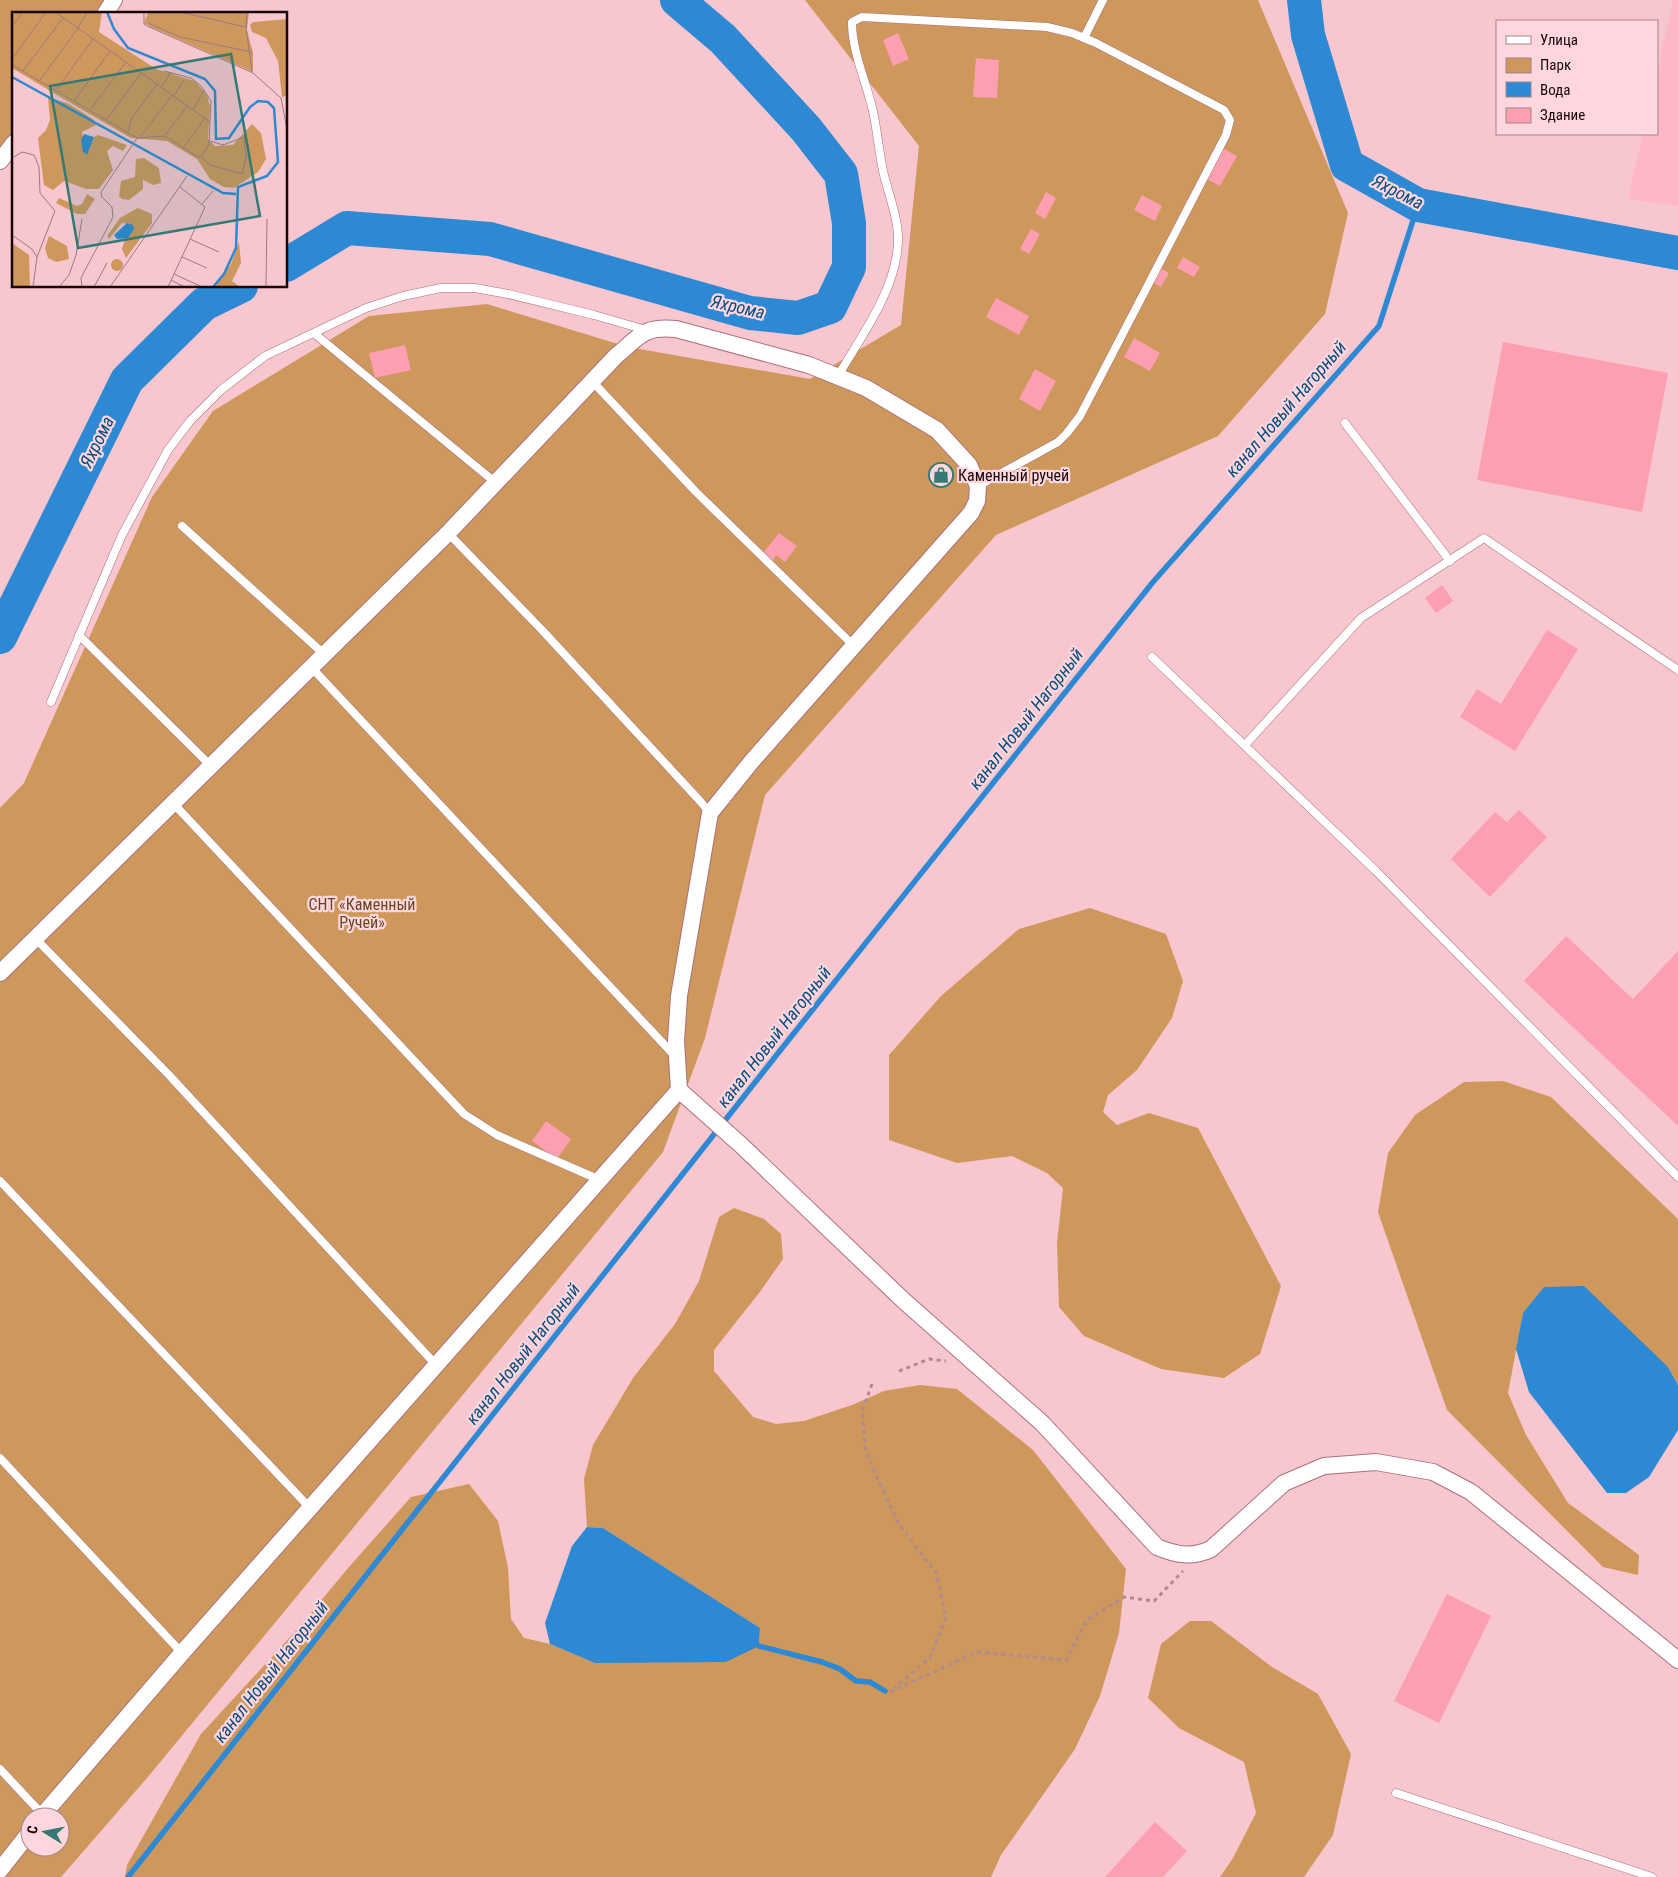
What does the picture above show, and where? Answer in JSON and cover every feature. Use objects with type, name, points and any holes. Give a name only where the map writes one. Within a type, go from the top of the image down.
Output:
[{"type":"street","points":[[106,12],[114,0]]},
{"type":"street","points":[[0,161],[12,146]]},
{"type":"street","points":[[0,973],[448,534],[616,356],[646,330],[658,327],[676,329],[809,365],[838,376],[866,388],[937,430],[969,465],[978,486],[977,501],[971,513],[752,761],[710,813],[679,996],[676,1041],[679,1090],[741,1145],[904,1300],[1042,1423],[1158,1547],[1174,1554],[1199,1555],[1211,1549],[1284,1483],[1324,1466],[1376,1462],[1433,1472],[1471,1492],[1678,1660]]},
{"type":"street","points":[[50,1807],[182,1653],[679,1090]]},
{"type":"street","points":[[0,1870],[20,1845]]},
{"type":"lane","points":[[1084,38],[1103,0]]},
{"type":"lane","points":[[838,376],[877,309],[890,278],[898,244],[898,232],[883,170],[873,110],[852,37],[852,22],[862,17],[1047,27],[1072,33],[1096,43],[1224,110],[1230,120],[1226,135],[1080,416],[1058,442],[978,486]]},
{"type":"lane","points":[[51,702],[122,535],[168,450],[190,421],[221,390],[265,356],[315,334],[366,308],[403,296],[450,288],[475,288],[508,294],[594,314],[646,330]]},
{"type":"lane","points":[[315,334],[496,483]]},
{"type":"lane","points":[[592,381],[696,492],[854,646]]},
{"type":"lane","points":[[1345,423],[1450,561]]},
{"type":"lane","points":[[182,526],[325,655]]},
{"type":"lane","points":[[448,534],[542,630],[710,813]]},
{"type":"lane","points":[[1245,745],[1361,618],[1484,538],[1678,670]]},
{"type":"lane","points":[[79,636],[211,766]]},
{"type":"lane","points":[[1152,657],[1376,871],[1678,1178]]},
{"type":"lane","points":[[312,668],[677,1058]]},
{"type":"lane","points":[[173,803],[464,1114],[496,1135],[600,1180]]},
{"type":"lane","points":[[35,938],[169,1075],[437,1366]]},
{"type":"lane","points":[[0,1181],[311,1508]]},
{"type":"lane","points":[[0,1458],[182,1653]]},
{"type":"lane","points":[[0,1769],[34,1807]]},
{"type":"lane","points":[[1396,1793],[1652,1877]]},
{"type":"path","points":[[899,1371],[929,1359],[949,1362]]},
{"type":"path","points":[[872,1384],[862,1412],[866,1452],[900,1526],[936,1573],[946,1617],[930,1658],[890,1692],[977,1652],[1066,1660],[1087,1620],[1124,1597],[1154,1601],[1199,1555]]},
{"type":"shaded area","points":[[1673,0],[1678,0],[1678,206],[1628,199],[1643,135],[1658,135],[1658,68]]},
{"type":"green space","points":[[0,0],[114,0],[106,12],[12,12],[12,146],[0,161]]},
{"type":"green space","name":"СНТ «Каменный Ручей»","points":[[805,0],[1258,0],[1348,213],[1325,314],[1218,436],[996,535],[765,795],[705,1038],[663,1152],[147,1778],[61,1877],[0,1877],[0,808],[24,783],[152,497],[213,411],[369,316],[487,304],[628,347],[810,379],[901,325],[919,146]]},
{"type":"green space","points":[[1090,908],[1166,934],[1183,981],[1172,1018],[1137,1070],[1108,1095],[1103,1112],[1117,1125],[1149,1113],[1198,1128],[1281,1286],[1260,1354],[1224,1378],[1161,1369],[1084,1336],[1059,1307],[1057,1243],[1063,1188],[1047,1173],[1012,1156],[957,1163],[889,1140],[889,1055],[941,996],[1019,929]]},
{"type":"green space","points":[[1503,1081],[1551,1097],[1678,1219],[1678,1385],[1668,1367],[1523,1313],[1508,1393],[1526,1435],[1568,1503],[1639,1555],[1638,1575],[1603,1567],[1447,1410],[1378,1212],[1388,1153],[1415,1115],[1464,1082]]},
{"type":"green space","points":[[734,1208],[764,1219],[781,1234],[783,1259],[714,1350],[714,1371],[753,1417],[776,1424],[804,1421],[852,1405],[884,1391],[920,1385],[957,1389],[1033,1450],[1126,1569],[1119,1633],[1100,1696],[1075,1749],[1001,1855],[991,1877],[125,1877],[127,1865],[201,1734],[294,1633],[411,1497],[469,1484],[498,1521],[508,1568],[511,1619],[524,1638],[550,1644],[595,1663],[759,1646],[760,1628],[603,1528],[587,1527],[584,1479],[593,1445],[633,1378],[675,1324],[699,1281],[719,1217]]},
{"type":"green space","points":[[1190,1621],[1211,1621],[1272,1667],[1318,1694],[1351,1754],[1333,1835],[1304,1877],[1220,1877],[1233,1858],[1256,1813],[1244,1762],[1179,1728],[1148,1698],[1161,1644]]},
{"type":"water","points":[[1584,1286],[1668,1367],[1678,1385],[1678,1430],[1649,1477],[1626,1493],[1607,1493],[1529,1392],[1516,1349],[1523,1313],[1544,1287]]},
{"type":"water","points":[[587,1527],[603,1528],[760,1628],[759,1646],[726,1662],[595,1663],[550,1644],[545,1623],[572,1546]]},
{"type":"building","points":[[898,33],[909,59],[893,66],[883,40]]},
{"type":"building","points":[[976,58],[999,60],[997,98],[973,97]]},
{"type":"building","points":[[1222,148],[1237,156],[1220,186],[1205,178]]},
{"type":"building","points":[[1046,192],[1056,198],[1045,219],[1035,213]]},
{"type":"building","points":[[1142,195],[1162,206],[1155,221],[1134,210]]},
{"type":"building","points":[[1031,229],[1040,234],[1029,254],[1020,249]]},
{"type":"building","points":[[1183,257],[1200,267],[1194,277],[1177,268]]},
{"type":"building","points":[[1160,268],[1169,273],[1161,287],[1152,282]]},
{"type":"building","points":[[996,298],[1029,316],[1019,335],[986,317]]},
{"type":"building","points":[[1134,338],[1160,353],[1150,371],[1124,357]]},
{"type":"building","points":[[1503,342],[1668,373],[1642,512],[1477,480]]},
{"type":"building","points":[[405,345],[411,370],[375,378],[369,353]]},
{"type":"building","points":[[1035,369],[1056,381],[1040,411],[1019,399]]},
{"type":"building","points":[[779,533],[797,546],[785,562],[776,555],[773,561],[763,553]]},
{"type":"building","points":[[1442,585],[1453,601],[1436,613],[1425,598]]},
{"type":"building","points":[[1547,630],[1578,649],[1515,751],[1460,717],[1477,689],[1501,704]]},
{"type":"building","points":[[1519,810],[1547,837],[1490,897],[1451,859],[1495,812],[1507,822]]},
{"type":"building","points":[[1566,936],[1633,999],[1678,951],[1678,1126],[1524,981]]},
{"type":"building","points":[[546,1121],[571,1139],[557,1159],[532,1141]]},
{"type":"building","points":[[1447,1594],[1491,1616],[1439,1723],[1394,1701]]},
{"type":"building","points":[[1155,1822],[1187,1851],[1163,1877],[1105,1877]]},
{"type":"waterway","name":"Яхрома","points":[[288,264],[347,228],[490,239],[750,313],[798,318],[830,307],[849,267],[849,223],[841,174],[806,129],[723,39],[677,0]]},
{"type":"waterway","name":"Яхрома","points":[[1304,0],[1308,35],[1347,165],[1418,205],[1678,253]]},
{"type":"waterway","name":"канал Новый Нагорный","points":[[128,1877],[775,1057],[1153,582],[1379,326],[1418,205]]},
{"type":"waterway","name":"Яхрома","points":[[0,637],[127,380],[204,304],[237,288]]},
{"type":"waterway","points":[[759,1646],[822,1662],[840,1669],[856,1681],[870,1682],[885,1691]]},
{"type":"place","name":"Каменный ручей","points":[[941,475]]}]
